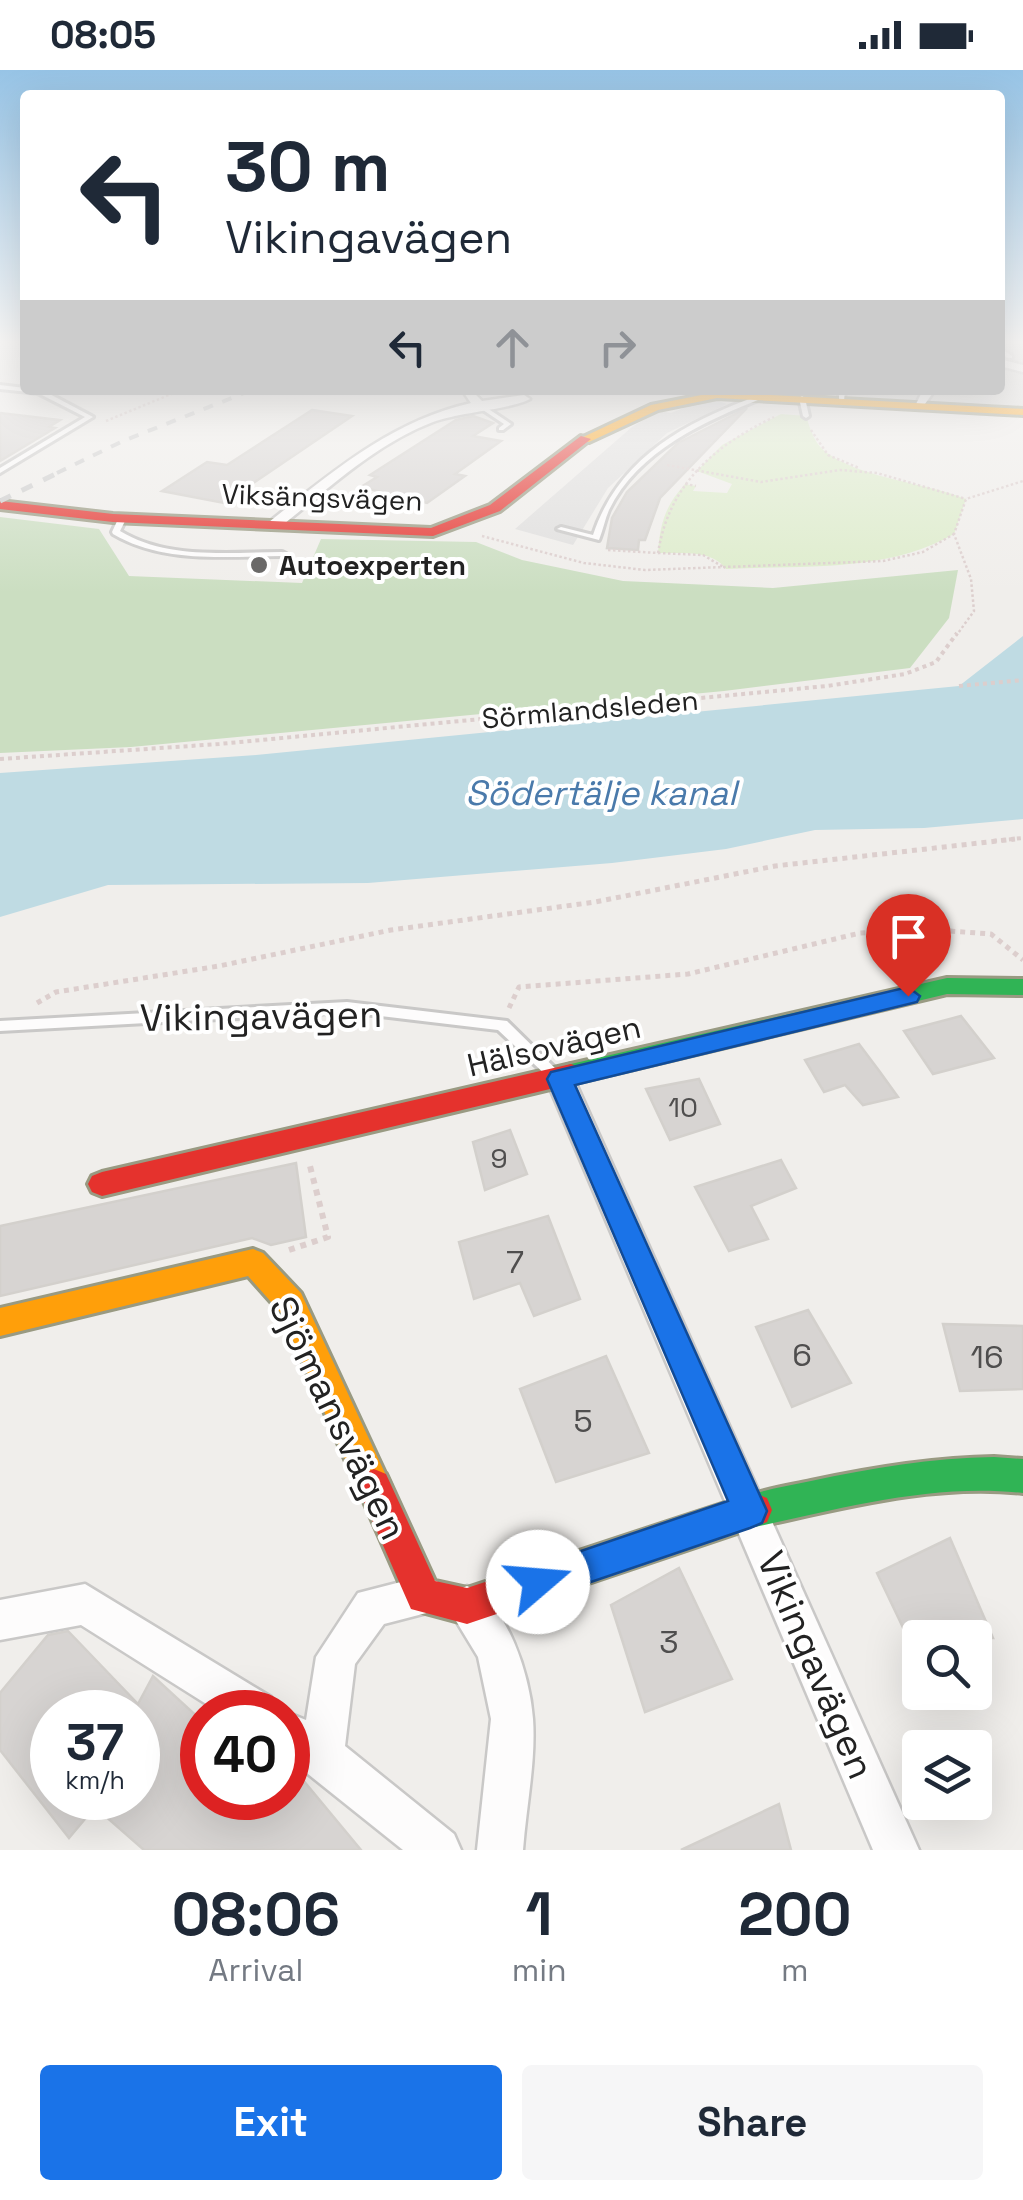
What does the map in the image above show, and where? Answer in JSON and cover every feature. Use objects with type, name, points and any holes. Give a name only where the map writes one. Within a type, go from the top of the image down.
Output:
[{"type":"street","points":[[274,526],[348,466],[415,427]]},
{"type":"street","name":"Viksängsvägen","points":[[0,505],[122,519],[432,532],[471,523],[527,487],[575,445],[612,427]]},
{"type":"street","name":"Hälsovägen","points":[[102,1184],[947,986],[1023,987]]},
{"type":"street","name":"Vikingavägen","points":[[560,1079],[896,1850]]},
{"type":"street","name":"Sjömansvägen","points":[[0,1322],[252,1262],[291,1303],[424,1596]]},
{"type":"street","points":[[310,1730],[336,1657],[372,1607],[424,1596],[467,1606],[750,1511],[917,1482],[996,1472],[1023,1476]]},
{"type":"street","points":[[0,1620],[85,1604],[221,1690]]},
{"type":"street","points":[[467,1606],[497,1649],[512,1720],[500,1850]]},
{"type":"street","points":[[310,1748],[438,1850]]},
{"type":"lane","points":[[0,472],[72,427]]},
{"type":"lane","points":[[560,529],[596,538],[600,519],[616,491],[689,427]]},
{"type":"lane","points":[[122,519],[116,532],[128,542],[155,550],[282,554]]},
{"type":"lane","name":"Vikingavägen","points":[[0,1026],[347,1007],[502,1025],[560,1079]]},
{"type":"path","points":[[658,553],[660,524],[669,501],[722,445],[756,427]]},
{"type":"path","points":[[810,427],[814,440],[828,454],[862,470],[933,486],[966,499],[1023,481]]},
{"type":"path","points":[[648,461],[697,470],[722,480],[775,482],[822,472],[862,470]]},
{"type":"path","points":[[685,484],[696,486]]},
{"type":"path","points":[[483,536],[532,552],[645,570],[883,562],[923,552],[954,534],[966,499]]},
{"type":"path","name":"Sörmlandsleden","points":[[0,759],[219,744],[827,686],[905,674],[936,662],[974,611],[972,579],[954,534]]},
{"type":"path","points":[[600,565],[606,550],[705,556],[718,560],[726,569]]},
{"type":"path","points":[[959,686],[1023,680]]},
{"type":"path","points":[[28,1008],[56,992],[219,966],[391,930],[596,902],[775,866],[1023,838]]},
{"type":"path","points":[[502,1025],[518,987],[688,974],[860,933],[922,930],[990,934],[1023,960]]},
{"type":"path","points":[[252,1262],[328,1237],[302,1138]]},
{"type":"green space","points":[[756,427],[810,427],[821,447],[845,463],[966,499],[954,534],[928,547],[872,561],[726,569],[704,555],[658,553],[665,516],[685,484],[696,486],[693,491],[727,493],[732,484],[697,471],[722,445]]},
{"type":"green space","points":[[0,517],[99,529],[129,576],[302,583],[321,539],[476,542],[522,560],[623,581],[773,588],[958,570],[949,618],[910,668],[724,691],[131,747],[0,753]]},
{"type":"shaded area","points":[[632,427],[679,427],[667,433],[608,488],[573,545],[515,529]]},
{"type":"water","name":"Södertälje kanal","points":[[1023,636],[1023,819],[924,828],[815,830],[726,849],[612,863],[368,883],[108,885],[0,917],[0,773],[256,755],[959,686]]},
{"type":"building","points":[[0,427],[55,428],[0,461]]},
{"type":"building","points":[[286,427],[336,427],[224,503],[162,491],[207,462],[227,465]]},
{"type":"building","points":[[445,427],[487,427],[473,436],[501,441],[455,474],[465,476],[427,503],[361,487],[377,477],[370,475]]},
{"type":"building","points":[[709,427],[729,427],[660,498],[638,550],[607,548],[612,518],[627,492],[678,443]]},
{"type":"building","points":[[961,1016],[994,1058],[933,1074],[904,1031]]},
{"type":"building","points":[[859,1044],[898,1097],[863,1105],[845,1085],[824,1092],[805,1060]]},
{"type":"building","points":[[699,1079],[720,1124],[670,1140],[646,1089]]},
{"type":"building","points":[[510,1130],[527,1174],[485,1190],[473,1142]]},
{"type":"building","points":[[781,1160],[796,1188],[751,1206],[768,1239],[729,1251],[695,1187]]},
{"type":"building","points":[[296,1163],[306,1237],[271,1245],[252,1238],[0,1296],[0,1226]]},
{"type":"building","points":[[548,1216],[580,1299],[534,1316],[520,1283],[474,1299],[459,1242]]},
{"type":"building","points":[[808,1310],[851,1383],[792,1407],[756,1327]]},
{"type":"building","points":[[943,1324],[1023,1326],[1023,1389],[960,1391]]},
{"type":"building","points":[[606,1356],[649,1453],[556,1482],[520,1389]]},
{"type":"building","points":[[950,1538],[985,1620],[902,1620],[902,1625],[877,1573]]},
{"type":"building","points":[[679,1568],[732,1679],[645,1712],[611,1605]]},
{"type":"building","points":[[68,1631],[125,1690],[30,1690],[30,1788],[0,1750],[0,1693],[48,1635]]},
{"type":"building","points":[[153,1676],[180,1701],[180,1820],[310,1820],[310,1789],[361,1850],[144,1850],[110,1820],[160,1820],[160,1690],[146,1690]]},
{"type":"building","points":[[779,1804],[791,1850],[681,1850]]},
{"type":"building","points":[[55,1820],[84,1820],[69,1838]]},
{"type":"railway","points":[[57,473],[158,427]]},
{"type":"railway","points":[[0,501],[62,471]]},
{"type":"traffic: fast","points":[[571,1074],[947,986],[1023,987]]},
{"type":"traffic: fast","points":[[755,1510],[926,1477],[994,1473],[1023,1476]]},
{"type":"traffic: slow","points":[[585,439],[611,427]]},
{"type":"traffic: slow","points":[[0,1322],[253,1262],[291,1303],[374,1486]]},
{"type":"traffic: jam","points":[[0,505],[113,518],[433,532],[495,508],[585,439]]},
{"type":"traffic: jam","points":[[102,1184],[571,1074]]},
{"type":"traffic: jam","points":[[374,1486],[424,1596],[467,1606],[755,1510]]},
{"type":"place","name":"Autoexperten","points":[[259,565]]},
{"type":"route","points":[[538,1582],[750,1511],[560,1079],[908,996]]}]
